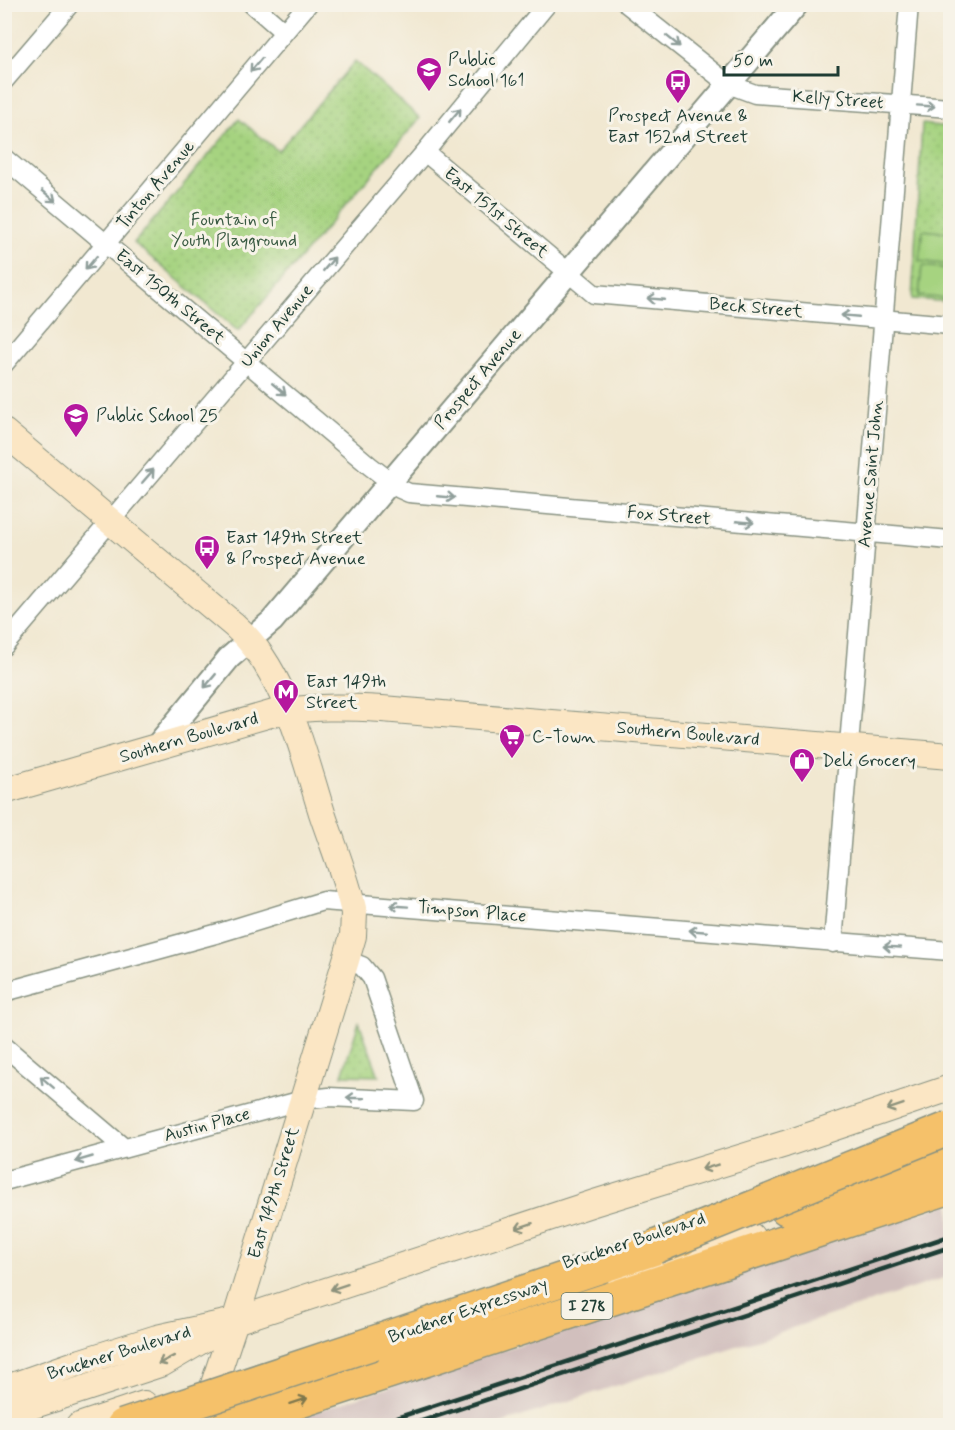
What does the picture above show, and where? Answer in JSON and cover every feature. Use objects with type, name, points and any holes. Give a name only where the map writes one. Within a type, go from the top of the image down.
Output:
[{"type":"highway","points":[[655,1247],[951,1128]]},
{"type":"highway","name":"Bruckner Expressway","points":[[123,1425],[385,1340],[655,1247],[951,1156]]},
{"type":"highway","name":"Bruckner Expressway","points":[[210,1420],[951,1186]]},
{"type":"main road","name":"East 149th Street","points":[[4,432],[251,640],[266,661],[289,711],[352,903],[355,922],[346,960],[216,1380],[210,1420]]},
{"type":"main road","name":"Southern Boulevard","points":[[4,790],[289,711],[333,708],[382,709],[951,756]]},
{"type":"main road","name":"Bruckner Boulevard","points":[[4,1389],[157,1338],[235,1321],[594,1203],[785,1144],[951,1088]]},
{"type":"main road","name":"Bruckner Boulevard","points":[[79,1425],[951,1137]]},
{"type":"main road","name":"Bruckner Boulevard","points":[[157,1425],[210,1420],[419,1339],[951,1173]]},
{"type":"main road","name":"Bruckner Boulevard","points":[[4,1415],[163,1363],[235,1321]]},
{"type":"street","points":[[4,81],[70,4]]},
{"type":"street","points":[[252,4],[284,32]]},
{"type":"street","name":"Tinton Avenue","points":[[4,364],[308,4]]},
{"type":"street","name":"Union Avenue","points":[[4,646],[425,152],[547,4]]},
{"type":"street","name":"Kelly Street","points":[[627,4],[728,84],[755,94],[951,108]]},
{"type":"street","name":"Prospect Avenue","points":[[155,748],[229,658],[272,621],[797,4]]},
{"type":"street","name":"Avenue Saint John","points":[[833,943],[909,4]]},
{"type":"street","name":"East 151st Street","points":[[425,152],[568,273]]},
{"type":"street","name":"East 150th Street","points":[[4,158],[391,483]]},
{"type":"street","name":"Beck Street","points":[[568,273],[594,294],[951,325]]},
{"type":"street","name":"Fox Street","points":[[391,483],[400,489],[418,495],[951,540]]},
{"type":"street","name":"Timpson Place","points":[[4,992],[219,933],[322,901],[951,951]]},
{"type":"street","name":"Austin Place","points":[[4,1181],[303,1100],[329,1097],[414,1101],[372,978],[362,966],[346,960]]},
{"type":"street","points":[[4,1046],[123,1148]]},
{"type":"shaded area","points":[[950,1203],[950,1276],[496,1425],[271,1426]]},
{"type":"green space","name":"Fountain of Youth Playground","points":[[355,61],[420,118],[238,331],[134,243],[239,119],[278,151]]},
{"type":"green space","points":[[922,124],[950,127],[950,302],[912,299]]},
{"type":"green space","points":[[923,230],[950,233],[950,265],[919,261]]},
{"type":"green space","points":[[922,266],[950,269],[950,299],[919,296]]},
{"type":"green space","points":[[359,1022],[379,1076],[342,1075]]},
{"type":"railway","points":[[372,1426],[950,1236]]},
{"type":"railway","points":[[407,1426],[950,1247]]},
{"type":"place","name":"Public School 161","points":[[429,93]]},
{"type":"place","name":"Prospect Avenue & East 152nd Street","points":[[678,105]]},
{"type":"place","name":"Public School 25","points":[[76,439]]},
{"type":"place","name":"East 149th Street & Prospect Avenue","points":[[207,571]]},
{"type":"place","name":"East 149th Street","points":[[286,715]]},
{"type":"place","name":"C-Town","points":[[512,760]]},
{"type":"place","name":"Deli Grocery","points":[[802,784]]}]
